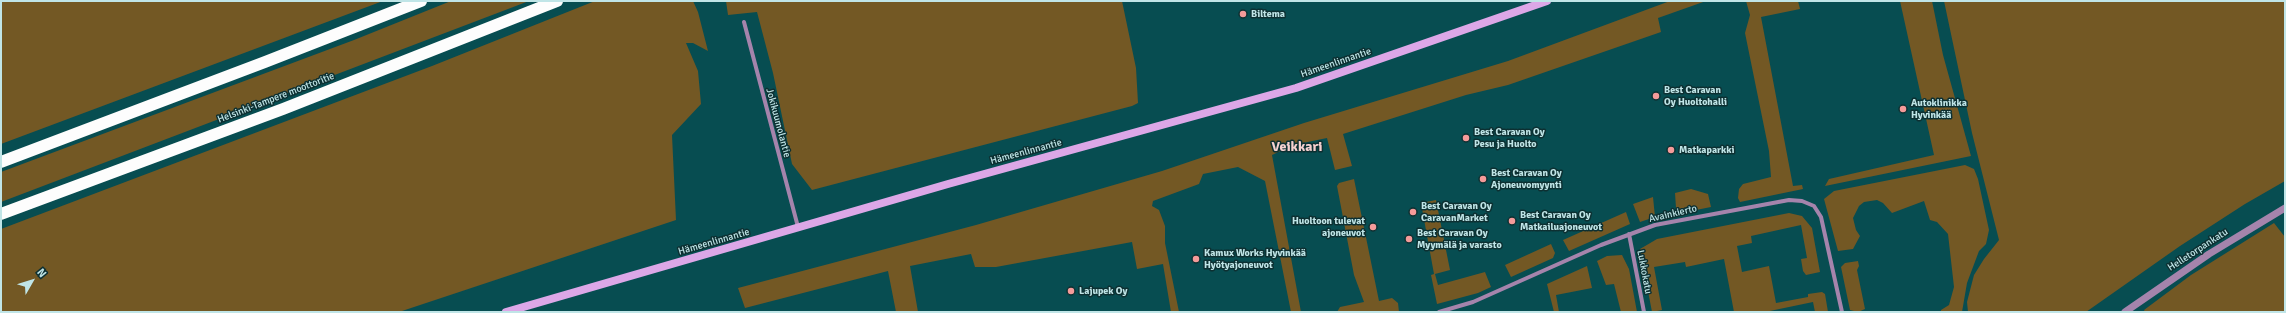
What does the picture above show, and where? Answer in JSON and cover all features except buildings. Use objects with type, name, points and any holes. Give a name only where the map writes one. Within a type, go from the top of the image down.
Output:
[{"type":"highway","points":[[1,162],[421,1]]},
{"type":"highway","name":"Helsinki-Tampere moottoritie","points":[[1,214],[283,109],[557,1]]},
{"type":"main road","name":"Hämeenlinnantie","points":[[506,312],[1296,88],[1547,1]]},
{"type":"street","name":"Jokikuumolantie","points":[[744,22],[798,228]]},
{"type":"street","name":"Avainkierto","points":[[1439,312],[1490,295],[1629,234],[1673,221],[1789,200],[1802,201],[1814,206],[1821,217],[1842,312]]},
{"type":"street","name":"Helletorpankatu","points":[[2125,312],[2209,254],[2285,208]]},
{"type":"street","name":"Lukkokatu","points":[[1629,234],[1644,312]]},
{"type":"shaded area","points":[[1,1],[383,1],[1,144]]},
{"type":"shaded area","points":[[451,1],[529,1],[1,202],[1,172],[354,40]]},
{"type":"shaded area","points":[[595,1],[693,1],[698,12],[708,51],[693,43],[686,43],[698,71],[701,104],[672,135],[676,220],[399,312],[1,312],[1,229],[432,66]]},
{"type":"shaded area","points":[[726,1],[1122,1],[1136,68],[1138,103],[1132,106],[812,190],[792,164],[773,73],[757,12],[728,15]]},
{"type":"shaded area","points":[[1670,1],[1706,1],[1658,18],[1661,32],[1508,85],[1466,95],[1343,134],[1352,166],[1335,170],[1327,138],[1293,145],[1272,155],[1301,312],[1291,312],[1265,181],[1238,167],[1203,174],[1199,184],[1153,201],[1152,206],[1159,210],[1165,226],[1165,243],[1179,312],[1171,312],[1163,264],[1137,269],[1132,242],[996,267],[975,267],[971,254],[910,266],[918,312],[896,312],[888,271],[745,308],[738,288],[976,225],[1162,171],[1304,123],[1508,61]]},
{"type":"shaded area","points":[[1746,1],[1798,1],[1800,9],[1761,17],[1793,186],[1802,185],[1803,189],[1740,202],[1738,198],[1739,189],[1743,184],[1771,177],[1769,151],[1745,33],[1750,15]]},
{"type":"shaded area","points":[[1900,1],[1932,1],[1943,55],[1971,156],[1825,186],[1829,179],[1934,155]]},
{"type":"shaded area","points":[[1944,1],[2285,1],[2285,181],[2245,204],[2180,246],[2086,312],[1968,312],[1967,302],[1974,275],[1999,240],[1972,133]]},
{"type":"shaded area","points":[[1965,165],[1974,169],[1978,179],[1989,230],[1986,244],[1979,251],[1967,283],[1962,312],[1941,312],[1941,310],[1949,305],[1954,287],[1948,234],[1937,222],[1930,220],[1924,201],[1892,213],[1883,203],[1877,200],[1864,202],[1859,206],[1853,218],[1856,230],[1860,236],[1853,249],[1838,251],[1824,199],[1834,191]]},
{"type":"shaded area","points":[[1354,179],[1379,301],[1392,298],[1398,303],[1399,312],[1337,312],[1340,307],[1364,302],[1354,275],[1337,186],[1339,183]]},
{"type":"shaded area","points":[[1691,189],[1708,194],[1711,207],[1681,213],[1676,208],[1675,193]]},
{"type":"shaded area","points":[[1653,197],[1655,217],[1640,222],[1633,204]]},
{"type":"shaded area","points":[[1436,200],[1450,270],[1435,274],[1438,285],[1485,272],[1491,287],[1478,293],[1437,304],[1431,275],[1434,274],[1421,203]]},
{"type":"shaded area","points":[[1626,212],[1630,224],[1569,251],[1563,240]]},
{"type":"shaded area","points":[[1789,213],[1802,216],[1812,228],[1820,272],[1806,275],[1803,271],[1801,259],[1807,258],[1801,225],[1751,236],[1752,243],[1737,246],[1742,272],[1769,266],[1776,303],[1808,297],[1808,294],[1822,292],[1825,294],[1828,312],[1815,312],[1813,302],[1765,312],[1734,312],[1724,259],[1686,267],[1685,262],[1654,267],[1662,310],[1652,312],[1640,249],[1657,239]]},
{"type":"shaded area","points":[[2274,223],[2285,237],[2285,312],[2145,312],[2144,310],[2191,275]]},
{"type":"shaded area","points":[[1551,244],[1555,253],[1553,258],[1511,277],[1505,265]]},
{"type":"shaded area","points":[[1622,255],[1629,269],[1637,312],[1621,312],[1614,284],[1606,285],[1597,261],[1607,256]]},
{"type":"shaded area","points":[[1858,261],[1859,266],[1857,270],[1865,309],[1858,312],[1850,310],[1841,267],[1845,263]]},
{"type":"shaded area","points":[[1587,266],[1592,288],[1556,295],[1559,312],[1554,312],[1547,284]]},
{"type":"place","name":"Biltema","points":[[1243,14]]},
{"type":"place","name":"Best Caravan Oy Huoltohalli","points":[[1656,96]]},
{"type":"place","name":"Autoklinikka Hyvinkää","points":[[1903,109]]},
{"type":"place","name":"Best Caravan Oy Pesu ja Huolto","points":[[1466,138]]},
{"type":"place","name":"Matkaparkki","points":[[1671,150]]},
{"type":"place","name":"Best Caravan Oy Ajoneuvomyynti","points":[[1483,179]]},
{"type":"place","name":"Best Caravan Oy CaravanMarket","points":[[1413,212]]},
{"type":"place","name":"Best Caravan Oy Matkailuajoneuvot","points":[[1512,221]]},
{"type":"place","name":"Huoltoon tulevat ajoneuvot","points":[[1373,227]]},
{"type":"place","name":"Best Caravan Oy Myymälä ja varasto","points":[[1409,239]]},
{"type":"place","name":"Kamux Works Hyvinkää Hyötyajoneuvot","points":[[1196,259]]},
{"type":"place","name":"Lajupek Oy","points":[[1071,291]]},
{"type":"district","name":"Veikkari","points":[[1297,147]]}]
